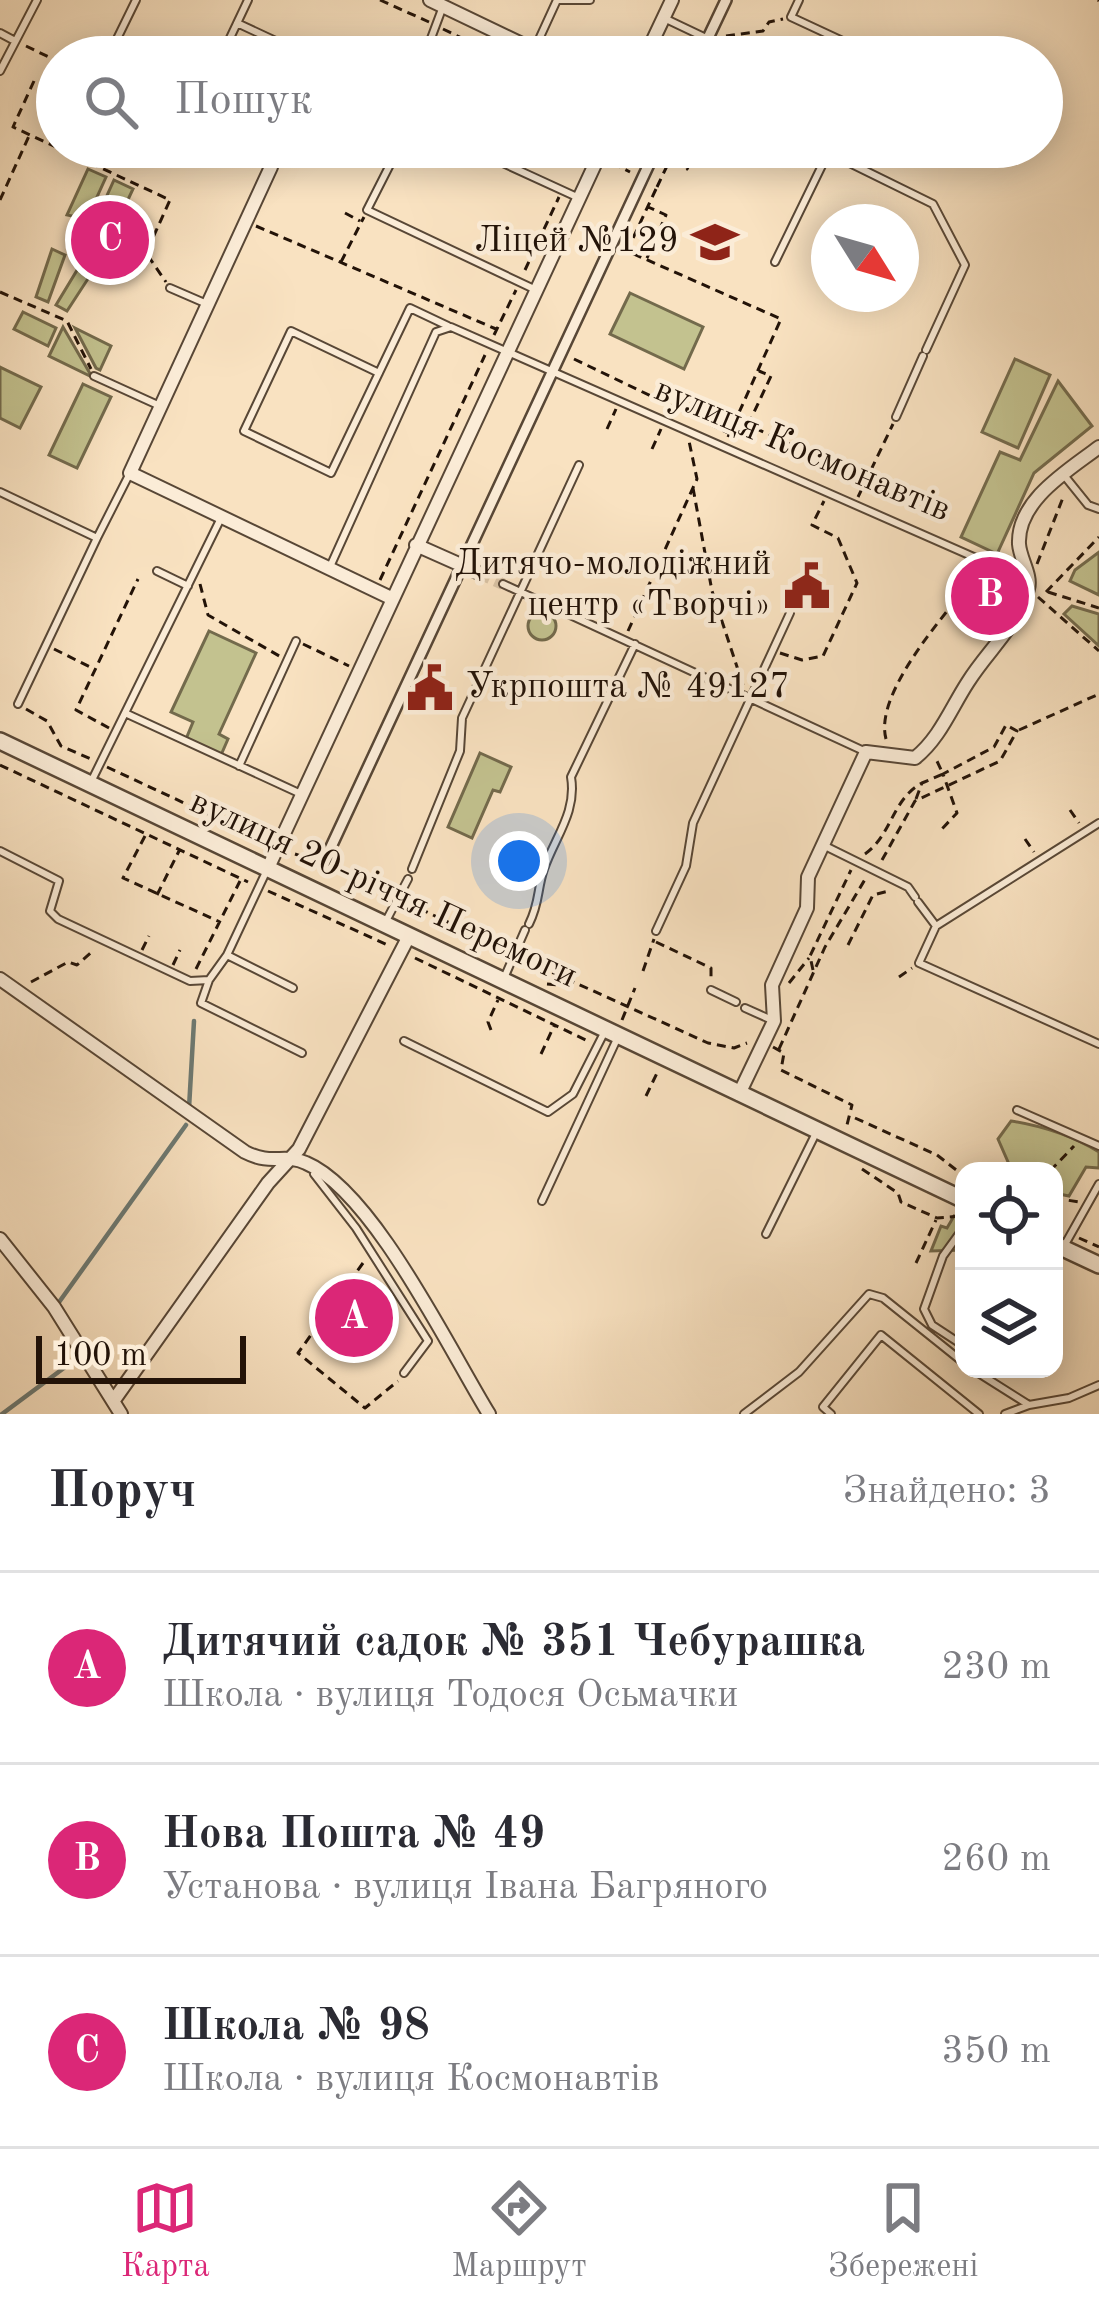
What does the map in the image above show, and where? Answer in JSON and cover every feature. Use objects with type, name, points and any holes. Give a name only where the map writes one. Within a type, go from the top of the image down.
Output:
[{"type":"street","points":[[655,36],[672,0]]},
{"type":"street","points":[[709,36],[726,0]]},
{"type":"street","points":[[437,3],[505,36]]},
{"type":"street","points":[[271,168],[130,473],[392,598]]},
{"type":"street","points":[[268,868],[593,168]]},
{"type":"street","points":[[324,862],[648,168]]},
{"type":"street","points":[[739,1094],[774,1021],[772,985],[807,908],[808,877],[873,752],[915,758],[930,746],[971,677],[1002,644],[1029,584],[1018,540],[1041,491],[1067,478],[1099,447]]},
{"type":"street","points":[[416,545],[478,573]]},
{"type":"street","name":"вулиця 20-річчя Перемоги","points":[[0,741],[385,924],[406,944],[503,980],[607,1037],[955,1196]]},
{"type":"street","points":[[0,1239],[54,1307],[118,1407],[297,1160],[406,944]]},
{"type":"street","points":[[0,999],[7,985],[244,1152],[267,1163],[297,1160],[346,1188],[488,1414]]},
{"type":"street","points":[[1063,1242],[1099,1265]]},
{"type":"lane","points":[[0,70],[37,0]]},
{"type":"lane","points":[[118,36],[136,0]]},
{"type":"lane","points":[[231,36],[248,0]]},
{"type":"lane","points":[[540,36],[557,0],[590,0]]},
{"type":"lane","points":[[799,0],[791,17],[832,36]]},
{"type":"lane","points":[[429,36],[437,3]]},
{"type":"lane","points":[[663,18],[702,36]]},
{"type":"lane","points":[[237,23],[265,36]]},
{"type":"lane","points":[[0,33],[16,41]]},
{"type":"lane","points":[[388,168],[367,210],[536,290]]},
{"type":"lane","points":[[513,168],[579,198]]},
{"type":"lane","points":[[775,262],[821,168]]},
{"type":"lane","points":[[864,168],[933,204],[965,266],[896,417]]},
{"type":"lane","points":[[170,288],[207,304]]},
{"type":"lane","name":"вулиця Космонавтів","points":[[379,373],[410,308],[690,437],[1029,584]]},
{"type":"lane","points":[[329,568],[436,332],[451,328]]},
{"type":"lane","points":[[291,331],[379,373],[331,473],[244,431],[291,331]]},
{"type":"lane","points":[[94,376],[160,406]]},
{"type":"lane","points":[[412,869],[460,751],[462,718],[579,465]]},
{"type":"lane","points":[[17,704],[130,473]]},
{"type":"lane","points":[[1067,478],[1099,509]]},
{"type":"lane","points":[[1,495],[97,538]]},
{"type":"lane","points":[[90,784],[222,517]]},
{"type":"lane","points":[[157,571],[188,586]]},
{"type":"lane","points":[[503,584],[873,752]]},
{"type":"lane","points":[[656,931],[686,866],[692,824],[790,613]]},
{"type":"lane","points":[[239,766],[296,641]]},
{"type":"lane","name":"вулиця 20-річчя Перемоги","points":[[503,980],[542,898],[542,874],[575,799],[571,777],[635,644]]},
{"type":"lane","points":[[125,713],[302,794]]},
{"type":"lane","points":[[1099,823],[936,926],[919,963],[1099,1044]]},
{"type":"lane","points":[[824,845],[908,886],[936,926]]},
{"type":"lane","points":[[0,851],[59,881],[50,911],[190,981],[208,980]]},
{"type":"lane","points":[[268,868],[227,955],[208,980],[201,1003],[302,1053]]},
{"type":"lane","points":[[385,924],[408,879]]},
{"type":"lane","points":[[227,955],[293,988]]},
{"type":"lane","points":[[711,990],[736,1002]]},
{"type":"lane","points":[[745,1007],[774,1021]]},
{"type":"lane","points":[[404,1041],[548,1112],[573,1094],[607,1037]]},
{"type":"lane","points":[[542,1201],[607,1037]]},
{"type":"lane","points":[[1017,1110],[1099,1146]]},
{"type":"lane","points":[[766,1234],[816,1131]]},
{"type":"lane","points":[[297,1160],[371,1252],[428,1341],[404,1373]]},
{"type":"lane","points":[[1063,1242],[1099,1184]]},
{"type":"lane","points":[[955,1237],[924,1309],[932,1324],[955,1340]]},
{"type":"lane","points":[[749,1412],[799,1372],[869,1294],[883,1298],[955,1356]]},
{"type":"lane","points":[[831,1414],[823,1407],[881,1335],[979,1414]]},
{"type":"lane","points":[[986,1378],[1029,1405]]},
{"type":"lane","points":[[1004,1414],[1069,1398],[1099,1385]]},
{"type":"path","points":[[729,36],[764,31],[769,22],[791,17]]},
{"type":"path","points":[[16,41],[36,51]]},
{"type":"path","points":[[34,81],[14,127],[36,137]]},
{"type":"path","points":[[0,200],[30,134]]},
{"type":"path","points":[[100,168],[170,200],[146,254],[170,288]]},
{"type":"path","points":[[108,168],[112,174]]},
{"type":"path","points":[[627,168],[656,189]]},
{"type":"path","points":[[666,168],[627,251],[781,319],[722,450]]},
{"type":"path","points":[[376,591],[562,191]]},
{"type":"path","points":[[646,260],[666,215],[648,207]]},
{"type":"path","points":[[341,262],[367,210]]},
{"type":"path","points":[[345,213],[362,221]]},
{"type":"path","points":[[245,221],[514,337]]},
{"type":"path","points":[[0,292],[67,321],[94,376]]},
{"type":"path","points":[[561,353],[730,434]]},
{"type":"path","points":[[758,370],[771,376],[747,428],[868,480]]},
{"type":"path","points":[[607,429],[618,404]]},
{"type":"path","points":[[854,506],[896,417]]},
{"type":"path","points":[[652,449],[663,424]]},
{"type":"path","points":[[635,644],[627,629],[697,479],[690,437]]},
{"type":"path","points":[[1029,584],[1067,478]]},
{"type":"path","points":[[693,488],[732,665],[750,697]]},
{"type":"path","points":[[773,650],[802,660],[823,656],[857,583],[838,538],[812,525],[828,494]]},
{"type":"path","points":[[1046,592],[1099,537]]},
{"type":"path","points":[[873,752],[886,739],[882,724],[911,660],[986,562]]},
{"type":"path","points":[[196,570],[208,615],[287,661]]},
{"type":"path","points":[[116,732],[76,710],[138,579]]},
{"type":"path","points":[[1029,584],[1099,608]]},
{"type":"path","points":[[1029,584],[1099,651]]},
{"type":"path","points":[[296,641],[358,670]]},
{"type":"path","points":[[46,646],[95,670]]},
{"type":"path","points":[[915,801],[1000,760],[1016,731],[1099,694]]},
{"type":"path","points":[[17,704],[47,722],[61,746],[257,837]]},
{"type":"path","points":[[779,1050],[862,881],[875,868],[922,783],[994,747],[1006,724],[1016,731]]},
{"type":"path","points":[[936,760],[957,813],[939,832]]},
{"type":"path","points":[[0,765],[258,887],[406,944],[555,1025],[607,1037],[635,988]]},
{"type":"path","points":[[199,809],[205,797]]},
{"type":"path","points":[[216,817],[221,805]]},
{"type":"path","points":[[1070,809],[1085,832]]},
{"type":"path","points":[[146,834],[123,878],[220,922]]},
{"type":"path","points":[[1025,839],[1040,862]]},
{"type":"path","points":[[158,895],[180,850]]},
{"type":"path","points":[[295,854],[324,862],[708,1043],[734,1048],[764,1042],[784,1053],[781,1070],[852,1105],[844,1133]]},
{"type":"path","points":[[190,981],[241,879]]},
{"type":"path","points":[[862,881],[873,895]]},
{"type":"path","points":[[848,945],[873,895],[908,886]]},
{"type":"path","points":[[842,919],[857,927]]},
{"type":"path","points":[[643,971],[656,931]]},
{"type":"path","points":[[139,957],[149,936]]},
{"type":"path","points":[[7,985],[68,962],[77,965],[104,941]]},
{"type":"path","points":[[654,941],[711,968],[711,990]]},
{"type":"path","points":[[170,971],[180,950]]},
{"type":"path","points":[[773,1004],[810,956]]},
{"type":"path","points":[[898,977],[919,963]]},
{"type":"path","points":[[560,985],[563,978]]},
{"type":"path","points":[[490,1030],[488,1022],[499,998]]},
{"type":"path","points":[[541,1054],[555,1025]]},
{"type":"path","points":[[646,1096],[659,1069]]},
{"type":"path","points":[[852,1117],[937,1155],[955,1169]]},
{"type":"path","points":[[1058,1162],[1081,1138]]},
{"type":"path","points":[[851,1162],[898,1193],[901,1202],[937,1218],[955,1214]]},
{"type":"path","points":[[1063,1199],[1088,1203]]},
{"type":"path","points":[[916,1263],[937,1218]]},
{"type":"path","points":[[1063,1242],[1099,1247]]},
{"type":"path","points":[[371,1252],[298,1353],[365,1408],[404,1373]]},
{"type":"shaded area","points":[[88,169],[106,177],[87,219],[67,215]]},
{"type":"shaded area","points":[[114,180],[133,189],[112,234],[95,222]]},
{"type":"shaded area","points":[[52,249],[65,255],[48,302],[36,297]]},
{"type":"shaded area","points":[[82,262],[95,268],[67,311],[56,305]]},
{"type":"shaded area","points":[[630,293],[703,327],[684,369],[610,334]]},
{"type":"shaded area","points":[[23,312],[56,328],[48,346],[14,329]]},
{"type":"shaded area","points":[[63,327],[92,377],[49,356]]},
{"type":"shaded area","points":[[75,328],[111,346],[100,370],[96,368]]},
{"type":"shaded area","points":[[1015,359],[1050,375],[1018,448],[982,432]]},
{"type":"shaded area","points":[[0,367],[41,387],[20,428],[0,418]]},
{"type":"shaded area","points":[[1058,381],[1092,426],[1034,473],[997,554],[961,537],[1000,452],[1020,460]]},
{"type":"shaded area","points":[[83,384],[111,397],[77,468],[49,455]]},
{"type":"shaded area","points":[[1099,552],[1099,595],[1070,581],[1075,570]]},
{"type":"shaded area","points":[[1072,606],[1099,614],[1099,646],[1064,614]]},
{"type":"shaded area","points":[[542,612],[552,616],[556,626],[552,636],[542,640],[532,636],[528,626],[532,616]]},
{"type":"shaded area","points":[[209,631],[256,653],[219,734],[228,739],[221,755],[186,739],[193,722],[171,712]]},
{"type":"shaded area","points":[[480,753],[511,767],[500,792],[493,790],[472,838],[448,827]]},
{"type":"shaded area","points":[[1011,1121],[1056,1132],[1099,1152],[1099,1168],[1086,1167],[1069,1196],[1063,1195],[1063,1162],[1008,1162],[998,1139]]},
{"type":"shaded area","points":[[955,1216],[955,1250],[931,1251],[941,1226],[947,1228]]},
{"type":"waterway","points":[[189,1108],[194,1021]]},
{"type":"waterway","points":[[57,1305],[186,1125]]},
{"type":"waterway","points":[[2,1414],[80,1356]]},
{"type":"tunnel","points":[[479,573],[503,584]]},
{"type":"place","name":"Школа № 98","points":[[110,240]]},
{"type":"place","name":"Ліцей №129","points":[[715,242]]},
{"type":"place","name":"Дитячо-молодіжний центр «Творчі»","points":[[807,586]]},
{"type":"place","name":"Нова Пошта № 49","points":[[990,596]]},
{"type":"place","name":"Укрпошта № 49127","points":[[430,688]]},
{"type":"place","name":"Дитячий садок № 351 Чебурашка","points":[[354,1318]]}]
